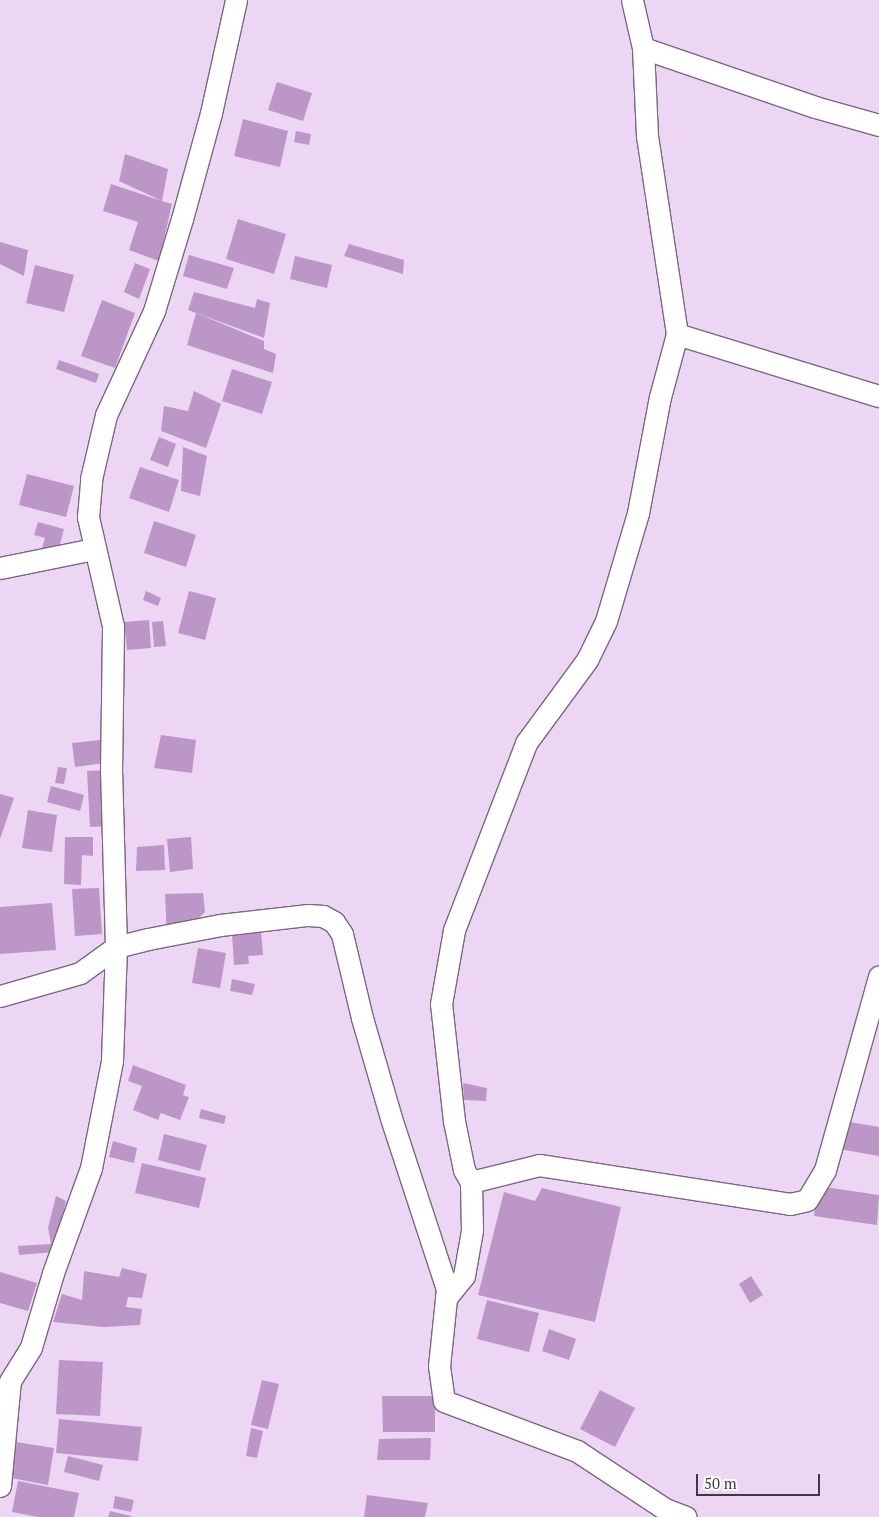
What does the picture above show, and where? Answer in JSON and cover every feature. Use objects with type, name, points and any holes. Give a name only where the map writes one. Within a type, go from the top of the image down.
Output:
[{"type":"street","points":[[0,1486],[5,1383],[31,1347],[53,1273],[91,1168],[112,1061],[116,946],[111,773],[113,626],[93,549],[88,517],[91,479],[106,415],[157,302],[212,114],[236,0]]},
{"type":"street","points":[[446,1298],[464,1276],[472,1230],[471,1182],[464,1170],[454,1122],[441,1004],[454,930],[526,742],[587,660],[606,621],[638,513],[660,397],[677,334],[648,136],[643,48],[632,0]]},
{"type":"street","points":[[643,48],[815,107],[879,125]]},
{"type":"street","points":[[677,334],[879,396]]},
{"type":"street","points":[[0,568],[93,549]]},
{"type":"street","points":[[0,996],[80,973],[116,946],[220,926],[308,915],[323,916],[334,922],[342,934],[362,1018],[447,1289],[439,1366],[444,1401],[577,1451],[665,1509],[686,1517]]},
{"type":"street","points":[[471,1182],[539,1165],[790,1204],[807,1200],[825,1170],[879,976]]},
{"type":"building","points":[[277,82],[312,93],[303,121],[268,110]]},
{"type":"building","points":[[243,119],[288,131],[280,167],[234,156]]},
{"type":"building","points":[[296,131],[311,134],[309,145],[294,142]]},
{"type":"building","points":[[125,154],[168,169],[162,201],[119,181]]},
{"type":"building","points":[[111,184],[172,204],[159,261],[129,250],[138,222],[103,211]]},
{"type":"building","points":[[238,219],[286,234],[274,274],[226,259]]},
{"type":"building","points":[[0,242],[28,250],[24,276],[0,264]]},
{"type":"building","points":[[349,244],[404,260],[403,274],[344,256]]},
{"type":"building","points":[[189,255],[234,268],[227,289],[183,276]]},
{"type":"building","points":[[295,256],[332,265],[327,288],[290,279]]},
{"type":"building","points":[[135,263],[150,269],[139,299],[124,292]]},
{"type":"building","points":[[35,265],[74,275],[64,312],[26,303]]},
{"type":"building","points":[[194,292],[255,308],[257,299],[270,303],[264,338],[188,310]]},
{"type":"building","points":[[102,300],[135,313],[115,368],[81,356]]},
{"type":"building","points":[[196,313],[264,341],[264,349],[276,354],[273,373],[187,345]]},
{"type":"building","points":[[59,360],[99,374],[96,383],[56,369]]},
{"type":"building","points":[[232,369],[272,382],[262,414],[222,401]]},
{"type":"building","points":[[194,391],[221,404],[206,448],[161,431],[164,406],[188,411]]},
{"type":"building","points":[[159,437],[176,444],[168,467],[150,460]]},
{"type":"building","points":[[183,447],[207,456],[200,496],[181,491]]},
{"type":"building","points":[[140,467],[179,480],[169,512],[129,498]]},
{"type":"building","points":[[27,474],[74,486],[66,517],[19,505]]},
{"type":"building","points":[[154,521],[196,535],[186,567],[144,553]]},
{"type":"building","points":[[38,522],[64,529],[57,556],[41,551],[45,538],[34,535]]},
{"type":"building","points":[[146,591],[161,598],[158,606],[143,600]]},
{"type":"building","points":[[189,591],[216,598],[205,640],[178,633]]},
{"type":"building","points":[[149,620],[151,648],[127,650],[124,622]]},
{"type":"building","points":[[163,621],[166,646],[154,647],[152,622]]},
{"type":"building","points":[[161,735],[196,740],[192,773],[154,768]]},
{"type":"building","points":[[100,740],[104,763],[75,767],[72,743]]},
{"type":"building","points":[[58,767],[67,768],[64,784],[55,783]]},
{"type":"building","points":[[107,770],[110,826],[90,827],[87,771]]},
{"type":"building","points":[[51,786],[84,795],[80,811],[47,802]]},
{"type":"building","points":[[0,794],[14,798],[0,839]]},
{"type":"building","points":[[28,810],[57,815],[52,852],[22,848]]},
{"type":"building","points":[[65,837],[93,837],[93,856],[82,855],[81,885],[64,884]]},
{"type":"building","points":[[191,837],[193,869],[170,872],[167,839]]},
{"type":"building","points":[[164,845],[165,870],[136,871],[137,847]]},
{"type":"building","points":[[99,888],[102,934],[75,936],[72,889]]},
{"type":"building","points":[[203,893],[205,912],[197,920],[167,936],[165,894]]},
{"type":"building","points":[[52,903],[56,950],[0,954],[0,907]]},
{"type":"building","points":[[261,932],[263,955],[248,956],[249,964],[234,965],[232,934]]},
{"type":"building","points":[[198,948],[226,953],[220,988],[192,983]]},
{"type":"building","points":[[232,979],[255,984],[252,995],[230,991]]},
{"type":"building","points":[[133,1065],[186,1085],[183,1095],[189,1097],[180,1120],[161,1113],[158,1120],[133,1110],[142,1086],[128,1081]]},
{"type":"building","points":[[463,1083],[487,1088],[486,1101],[464,1100]]},
{"type":"building","points":[[201,1109],[226,1116],[224,1124],[199,1118]]},
{"type":"building","points":[[844,1121],[879,1127],[879,1156],[839,1149]]},
{"type":"building","points":[[164,1134],[207,1145],[200,1171],[158,1160]]},
{"type":"building","points":[[113,1141],[137,1148],[134,1163],[109,1157]]},
{"type":"building","points":[[142,1163],[206,1178],[199,1208],[135,1193]]},
{"type":"building","points":[[818,1186],[879,1195],[877,1225],[814,1216]]},
{"type":"building","points":[[542,1188],[621,1207],[595,1322],[478,1295],[504,1192],[535,1201]]},
{"type":"building","points":[[56,1196],[66,1201],[54,1252],[19,1255],[18,1246],[51,1244],[48,1228]]},
{"type":"building","points":[[122,1268],[147,1274],[142,1298],[128,1297],[126,1307],[142,1309],[140,1325],[103,1327],[53,1322],[62,1294],[82,1300],[84,1271],[119,1277]]},
{"type":"building","points":[[0,1272],[37,1283],[28,1311],[0,1303]]},
{"type":"building","points":[[751,1276],[763,1295],[750,1303],[739,1284]]},
{"type":"building","points":[[487,1300],[539,1313],[529,1352],[477,1339]]},
{"type":"building","points":[[549,1329],[576,1339],[569,1360],[542,1351]]},
{"type":"building","points":[[59,1360],[103,1362],[100,1416],[56,1414]]},
{"type":"building","points":[[262,1380],[279,1384],[268,1429],[251,1425]]},
{"type":"building","points":[[600,1390],[635,1408],[615,1447],[580,1429]]},
{"type":"building","points":[[382,1396],[435,1396],[435,1432],[383,1432]]},
{"type":"building","points":[[59,1419],[142,1427],[138,1461],[56,1453]]},
{"type":"building","points":[[251,1428],[263,1431],[257,1458],[246,1456]]},
{"type":"building","points":[[431,1438],[430,1460],[377,1460],[379,1439]]},
{"type":"building","points":[[16,1442],[54,1448],[48,1485],[11,1478]]},
{"type":"building","points":[[68,1456],[103,1465],[99,1481],[64,1472]]},
{"type":"building","points":[[18,1481],[79,1493],[74,1517],[38,1517],[12,1512]]},
{"type":"building","points":[[367,1495],[428,1503],[425,1517],[364,1517]]},
{"type":"building","points":[[115,1496],[134,1500],[131,1512],[113,1508]]},
{"type":"building","points":[[110,1511],[131,1516],[131,1517],[108,1517]]}]
